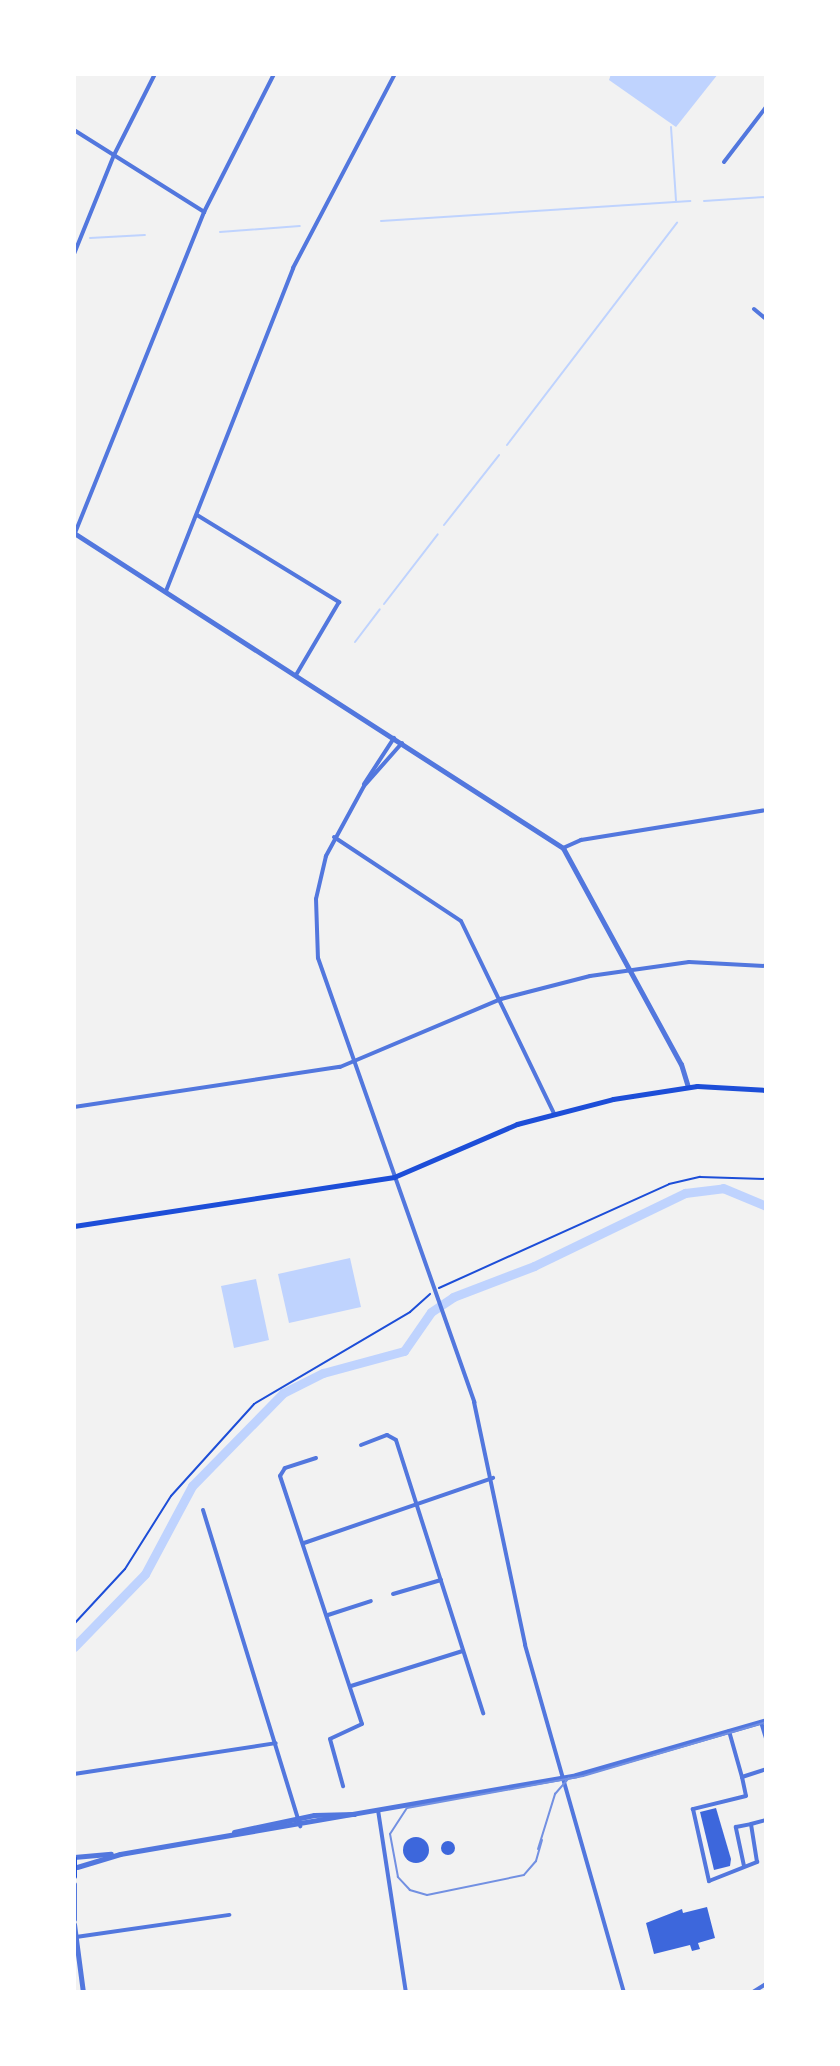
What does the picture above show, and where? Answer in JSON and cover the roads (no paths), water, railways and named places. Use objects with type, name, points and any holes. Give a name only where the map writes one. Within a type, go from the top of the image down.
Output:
[{"type":"main road","points":[[74,1226],[394,1177],[554,1113],[688,1087],[766,1090]]},
{"type":"main road","points":[[74,1858],[77,1867],[74,1876]]},
{"type":"street","points":[[74,254],[114,155],[155,74]]},
{"type":"street","points":[[274,74],[204,212],[74,533],[563,848],[631,969],[688,1087]]},
{"type":"street","points":[[166,591],[293,268],[395,74]]},
{"type":"street","points":[[724,162],[766,107]]},
{"type":"street","points":[[74,130],[204,212]]},
{"type":"street","points":[[754,309],[766,319]]},
{"type":"street","points":[[197,515],[339,602],[296,675]]},
{"type":"street","points":[[395,738],[334,837],[320,878],[315,926],[322,975],[439,1298],[493,1478],[525,1645],[567,1777],[624,1992]]},
{"type":"street","points":[[364,786],[402,743]]},
{"type":"street","points":[[563,848],[581,840],[766,810]]},
{"type":"street","points":[[334,837],[461,921],[554,1113]]},
{"type":"street","points":[[74,1107],[352,1061],[501,999],[631,969],[689,962],[766,966]]},
{"type":"street","points":[[361,1445],[393,1437],[483,1713]]},
{"type":"street","points":[[316,1458],[280,1472],[362,1724],[330,1739],[343,1786]]},
{"type":"street","points":[[304,1543],[493,1478]]},
{"type":"street","points":[[203,1510],[300,1826]]},
{"type":"street","points":[[393,1594],[441,1580]]},
{"type":"street","points":[[328,1615],[371,1601]]},
{"type":"street","points":[[351,1686],[463,1651]]},
{"type":"street","points":[[74,1858],[120,1854],[300,1826],[567,1777],[764,1721],[766,1738]]},
{"type":"street","points":[[729,1731],[746,1796],[693,1809],[709,1881],[730,1877],[757,1862],[751,1824]]},
{"type":"street","points":[[74,1774],[276,1743]]},
{"type":"street","points":[[742,1777],[766,1769]]},
{"type":"street","points":[[378,1810],[406,1992]]},
{"type":"street","points":[[218,1837],[298,1818],[354,1814]]},
{"type":"street","points":[[744,1867],[736,1827],[766,1820]]},
{"type":"street","points":[[77,1867],[120,1854]]},
{"type":"street","points":[[74,1884],[74,1921],[83,1992]]},
{"type":"street","points":[[76,1937],[229,1915]]},
{"type":"street","points":[[753,1992],[766,1984]]},
{"type":"water","points":[[611,74],[718,74],[676,127],[609,80]]},
{"type":"water","points":[[350,1258],[361,1307],[289,1323],[278,1274]]},
{"type":"water","points":[[256,1279],[269,1340],[234,1348],[221,1286]]},
{"type":"waterway","points":[[671,127],[676,201]]},
{"type":"waterway","points":[[704,201],[766,197]]},
{"type":"waterway","points":[[381,221],[690,201]]},
{"type":"waterway","points":[[507,445],[677,223]]},
{"type":"waterway","points":[[220,232],[300,226]]},
{"type":"waterway","points":[[90,238],[145,235]]},
{"type":"waterway","points":[[444,525],[499,455]]},
{"type":"waterway","points":[[384,604],[438,534]]},
{"type":"waterway","points":[[355,642],[380,609]]},
{"type":"waterway","points":[[74,1647],[145,1574],[192,1486],[283,1393],[323,1373],[404,1351],[431,1312],[453,1297],[534,1266],[685,1193],[723,1188],[766,1206]]},
{"type":"tram line","points":[[542,1840],[536,1861],[524,1875],[427,1895],[410,1890],[398,1877],[390,1834],[407,1808],[583,1776],[766,1722]]},
{"type":"tram line","points":[[538,1849],[555,1794],[569,1778]]}]
